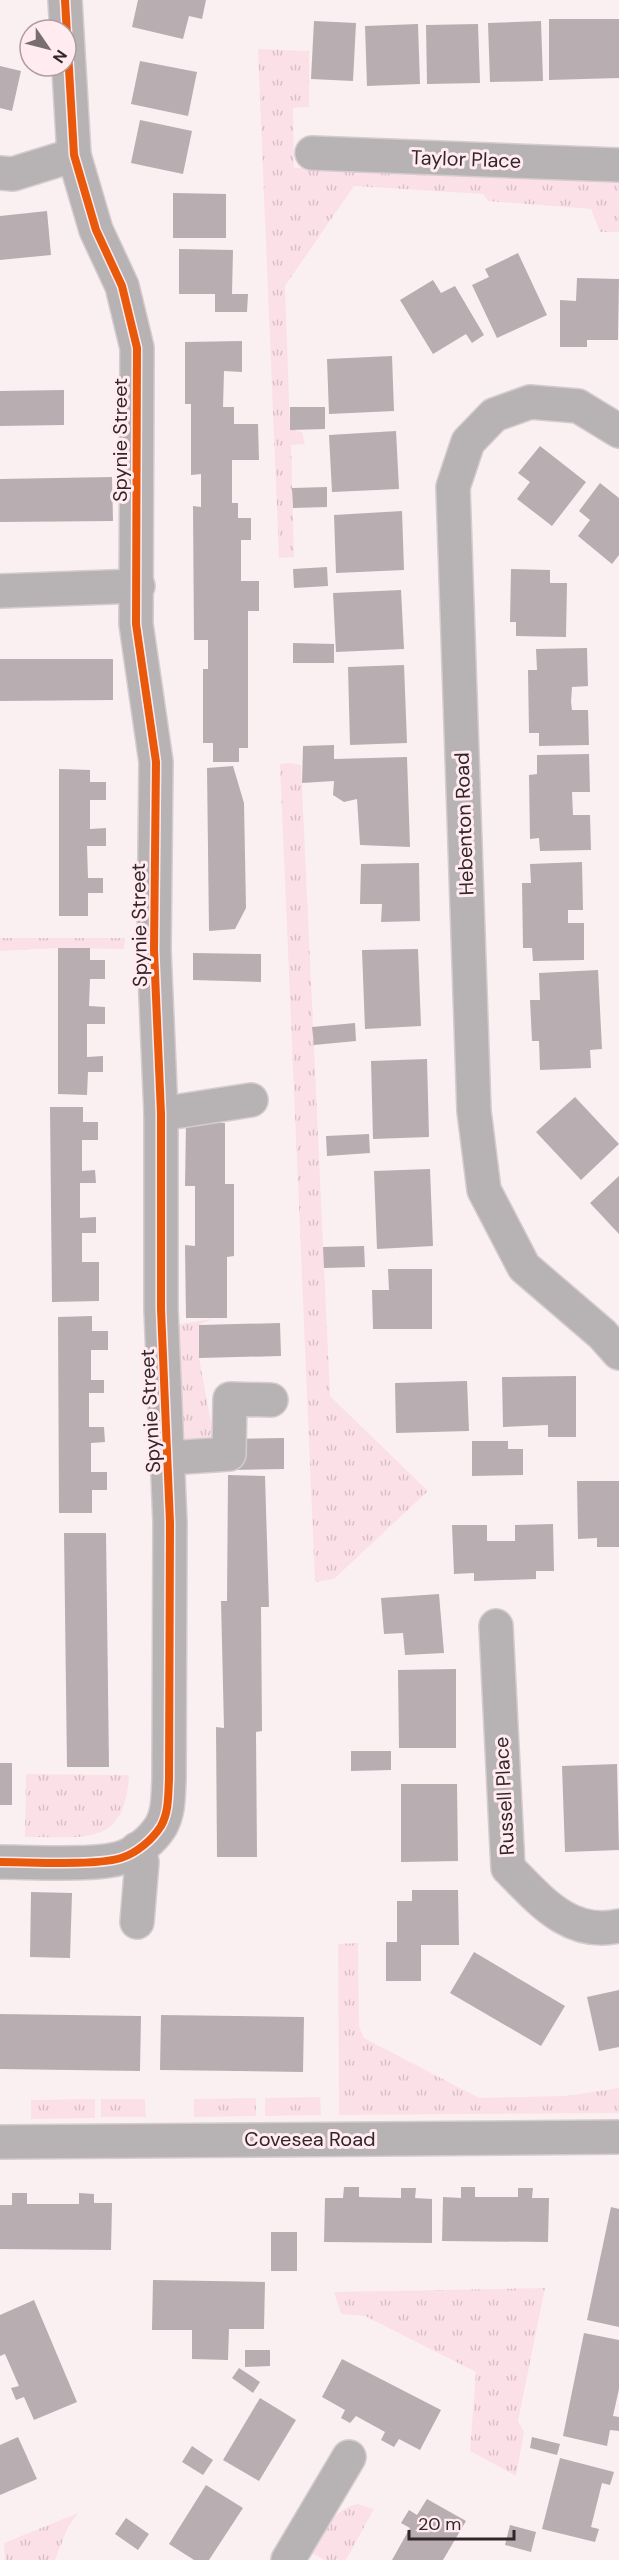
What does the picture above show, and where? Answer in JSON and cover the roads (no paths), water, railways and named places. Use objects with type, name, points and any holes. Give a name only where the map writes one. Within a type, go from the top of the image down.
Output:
[{"type":"street","name":"Spynie Street","points":[[65,0],[74,155],[96,230],[122,286],[137,348],[138,586],[136,624],[156,762],[154,951],[161,1113],[161,1309],[169,1458],[168,1805],[162,1825],[137,1849]]},
{"type":"street","name":"Taylor Place","points":[[312,153],[619,165]]},
{"type":"street","points":[[0,173],[12,174],[74,155]]},
{"type":"street","name":"Hebenton Road","points":[[614,1335],[524,1267],[484,1190],[474,1111],[453,487],[468,442],[494,415],[530,402],[578,406],[619,431]]},
{"type":"street","points":[[0,591],[138,586]]},
{"type":"street","points":[[161,1113],[251,1100]]},
{"type":"street","points":[[169,1458],[229,1454],[230,1399],[272,1400]]},
{"type":"street","name":"Russell Place","points":[[496,1626],[508,1868],[543,1904],[569,1922],[601,1930],[619,1926]]},
{"type":"street","points":[[0,1862],[103,1860],[122,1857],[137,1849],[142,1862],[137,1922]]},
{"type":"street","name":"Covesea Road","points":[[0,2142],[619,2137]]},
{"type":"street","points":[[288,2560],[349,2457]]}]
